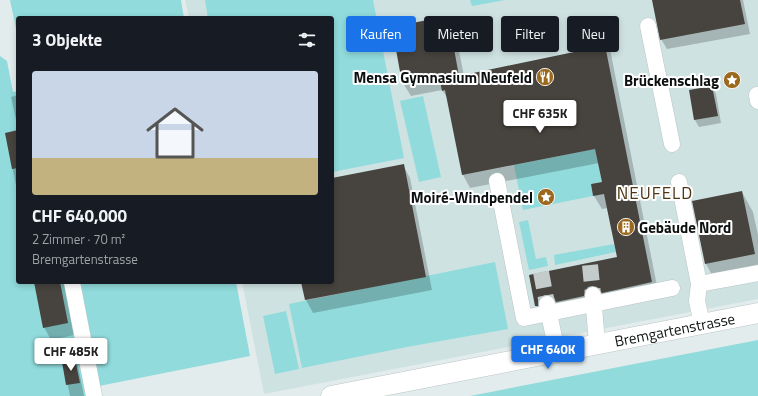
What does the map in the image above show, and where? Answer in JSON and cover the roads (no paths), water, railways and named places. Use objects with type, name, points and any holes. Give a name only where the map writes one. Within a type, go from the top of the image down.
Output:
[{"type":"main road","name":"Bremgartenstrasse","points":[[331,396],[758,313]]},
{"type":"lane","points":[[648,26],[672,144]]},
{"type":"lane","points":[[497,181],[524,318],[548,308],[593,299],[672,288]]},
{"type":"lane","points":[[679,182],[699,284],[697,301],[702,324]]},
{"type":"lane","points":[[699,284],[758,273]]},
{"type":"lane","points":[[72,284],[94,396]]},
{"type":"lane","points":[[593,299],[597,344]]},
{"type":"lane","points":[[548,308],[557,352]]},
{"type":"tunnel","points":[[590,265],[593,295]]},
{"type":"tunnel","points":[[541,272],[547,304]]},
{"type":"place","name":"Mensa Gymnasium Neufeld","points":[[545,77]]},
{"type":"place","name":"Brückenschlag","points":[[732,80]]},
{"type":"place","name":"Moiré-Windpendel","points":[[546,197]]},
{"type":"place","name":"Gebäude Nord","points":[[626,227]]},
{"type":"district","name":"NEUFELD","points":[[655,193]]}]
